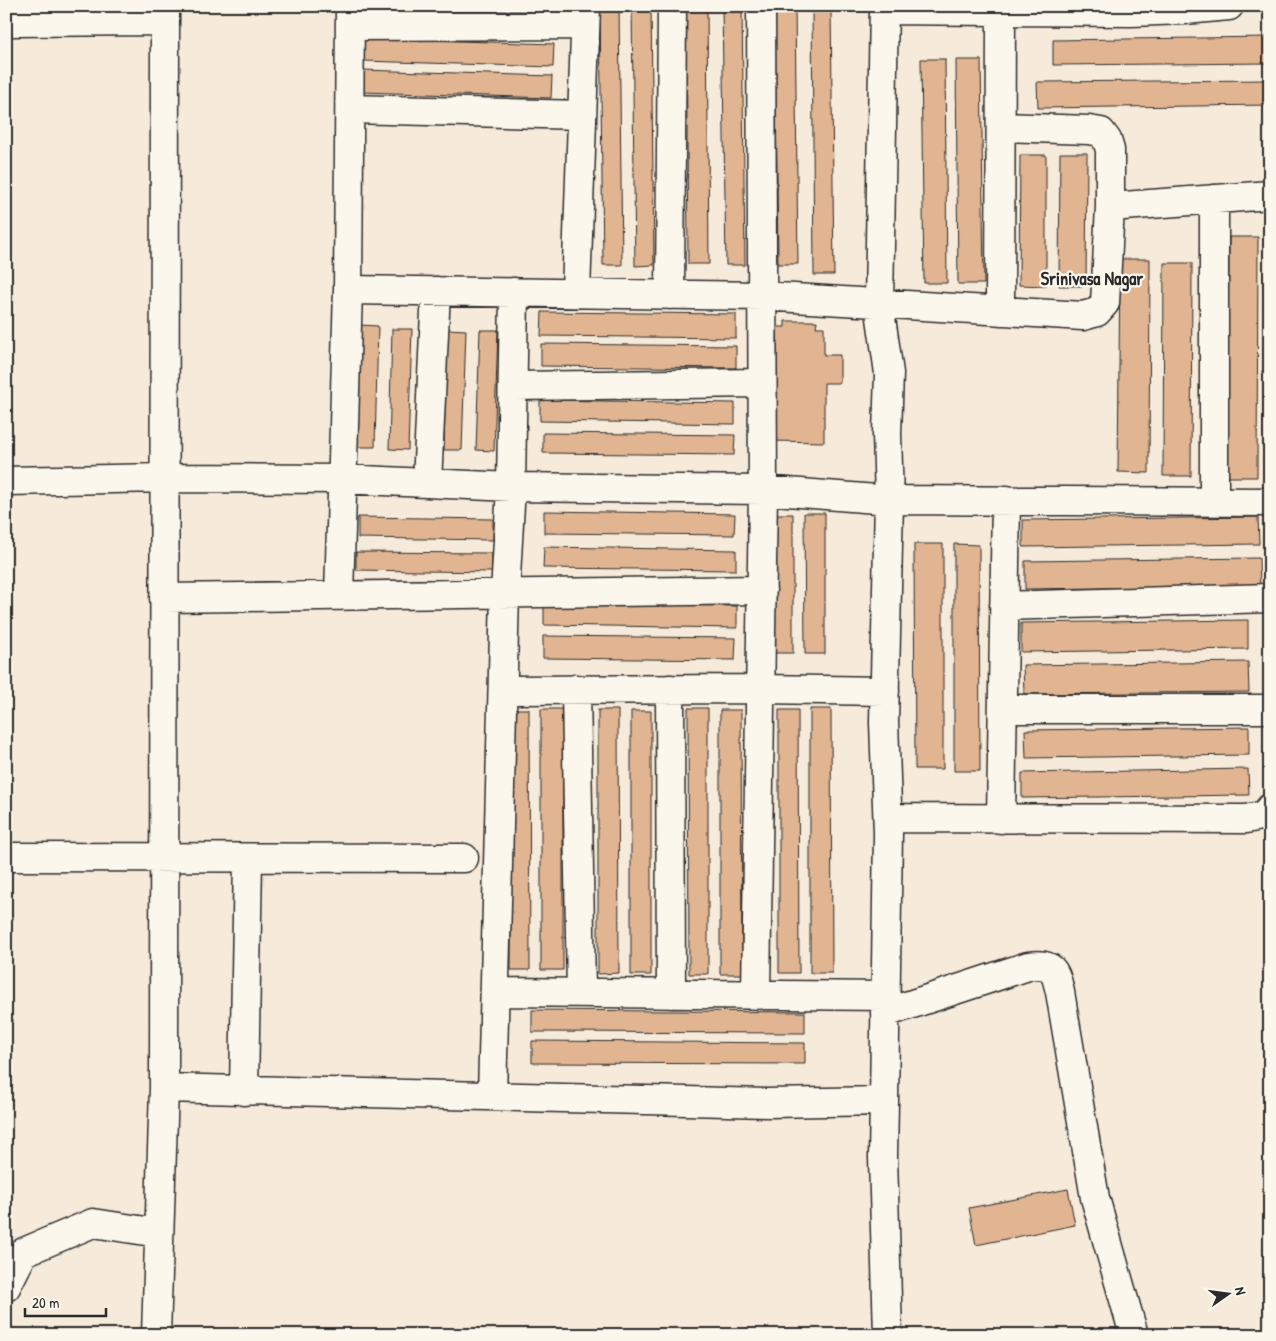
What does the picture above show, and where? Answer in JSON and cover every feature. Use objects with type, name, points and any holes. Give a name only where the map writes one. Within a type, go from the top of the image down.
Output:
[{"type":"street","points":[[670,294],[672,6]]},
{"type":"street","points":[[756,995],[763,490],[761,6]]},
{"type":"street","points":[[888,1335],[883,1157],[888,818],[885,691],[889,373],[879,304],[884,8],[1001,12],[1132,12],[1229,6]]},
{"type":"street","points":[[1000,311],[1001,12]]},
{"type":"street","points":[[6,22],[165,14],[164,1088],[156,1335]]},
{"type":"street","points":[[339,595],[348,290],[350,16],[586,16],[576,292]]},
{"type":"street","points":[[350,109],[582,115]]},
{"type":"street","points":[[348,290],[762,296],[1083,316],[1096,312],[1105,303],[1110,207],[1110,150],[1107,140],[1101,132],[1089,130],[1001,127]]},
{"type":"street","points":[[1110,207],[1270,194]]},
{"type":"street","points":[[1214,199],[1214,501]]},
{"type":"street","points":[[427,483],[436,291]]},
{"type":"street","points":[[492,1096],[505,594],[511,487],[514,292]]},
{"type":"street","points":[[513,386],[762,383]]},
{"type":"street","points":[[6,480],[164,478],[342,479],[511,487],[763,490],[888,500],[1270,502]]},
{"type":"street","points":[[1001,819],[1006,500]]},
{"type":"street","points":[[164,598],[762,590]]},
{"type":"street","points":[[1004,606],[1270,598]]},
{"type":"street","points":[[670,689],[671,994]]},
{"type":"street","points":[[503,690],[761,689],[885,691]]},
{"type":"street","points":[[576,690],[581,992]]},
{"type":"street","points":[[1003,710],[1270,709]]},
{"type":"street","points":[[888,818],[1246,820],[1265,815],[1270,808]]},
{"type":"street","points":[[6,857],[464,858]]},
{"type":"street","points":[[244,1091],[248,858]]},
{"type":"street","points":[[495,992],[756,995],[886,1005],[1028,966],[1040,964],[1050,967],[1056,976],[1060,992],[1095,1198],[1134,1335]]},
{"type":"street","points":[[164,1088],[768,1103],[884,1101]]},
{"type":"street","points":[[6,1287],[24,1252],[92,1224],[159,1233]]},
{"type":"building","points":[[600,6],[619,6],[622,265],[603,265]]},
{"type":"building","points":[[632,6],[651,6],[654,265],[635,266]]},
{"type":"building","points":[[686,6],[707,6],[709,264],[688,264]]},
{"type":"building","points":[[722,6],[742,6],[745,265],[726,265]]},
{"type":"building","points":[[775,6],[795,6],[798,264],[778,264]]},
{"type":"building","points":[[812,6],[831,6],[834,275],[814,275]]},
{"type":"building","points":[[1270,37],[1270,63],[1053,65],[1053,40]]},
{"type":"building","points":[[364,38],[554,44],[553,67],[363,61]]},
{"type":"building","points":[[921,59],[945,59],[947,283],[924,283]]},
{"type":"building","points":[[956,60],[981,60],[984,284],[958,284]]},
{"type":"building","points":[[362,70],[552,76],[551,98],[361,92]]},
{"type":"building","points":[[1270,80],[1270,105],[1038,108],[1037,82]]},
{"type":"building","points":[[1060,153],[1087,153],[1086,286],[1059,286]]},
{"type":"building","points":[[1020,155],[1046,155],[1046,286],[1019,285]]},
{"type":"building","points":[[1229,237],[1258,237],[1257,477],[1227,477]]},
{"type":"building","points":[[1268,241],[1270,241],[1270,477],[1267,477]]},
{"type":"building","points":[[1120,259],[1150,259],[1149,473],[1118,472]]},
{"type":"building","points":[[1164,263],[1192,263],[1191,476],[1163,476]]},
{"type":"building","points":[[542,312],[736,314],[736,338],[541,336]]},
{"type":"building","points":[[785,321],[817,321],[816,327],[824,327],[824,355],[840,355],[840,383],[824,383],[824,442],[771,441],[771,399],[777,399],[777,327],[785,327]]},
{"type":"building","points":[[360,325],[378,326],[375,447],[356,447]]},
{"type":"building","points":[[392,329],[412,329],[408,450],[389,449]]},
{"type":"building","points":[[447,329],[466,330],[462,450],[444,450]]},
{"type":"building","points":[[480,330],[498,330],[494,451],[476,450]]},
{"type":"building","points":[[541,344],[736,346],[736,368],[541,366]]},
{"type":"building","points":[[540,400],[735,403],[735,424],[540,421]]},
{"type":"building","points":[[543,433],[735,435],[734,455],[543,453]]},
{"type":"building","points":[[544,511],[735,514],[734,535],[544,533]]},
{"type":"building","points":[[804,513],[825,513],[825,654],[805,654]]},
{"type":"building","points":[[772,514],[793,514],[793,653],[772,653]]},
{"type":"building","points":[[358,517],[493,519],[493,540],[358,538]]},
{"type":"building","points":[[1258,517],[1259,544],[1023,547],[1023,520]]},
{"type":"building","points":[[914,544],[943,544],[943,769],[915,769]]},
{"type":"building","points":[[954,544],[979,545],[980,771],[954,771]]},
{"type":"building","points":[[544,547],[736,550],[736,570],[543,568]]},
{"type":"building","points":[[356,552],[492,553],[492,572],[356,570]]},
{"type":"building","points":[[1259,558],[1260,586],[1025,589],[1025,561]]},
{"type":"building","points":[[544,604],[737,606],[737,628],[544,625]]},
{"type":"building","points":[[1248,620],[1248,649],[1021,652],[1021,623]]},
{"type":"building","points":[[543,636],[736,638],[735,660],[543,658]]},
{"type":"building","points":[[1248,662],[1249,692],[1024,694],[1023,665]]},
{"type":"building","points":[[688,708],[708,708],[708,974],[689,974]]},
{"type":"building","points":[[511,709],[529,709],[530,970],[511,970]]},
{"type":"building","points":[[541,709],[563,709],[563,970],[541,970]]},
{"type":"building","points":[[810,709],[831,709],[832,973],[810,973]]},
{"type":"building","points":[[598,710],[618,710],[619,973],[598,974]]},
{"type":"building","points":[[720,710],[741,710],[742,974],[720,974]]},
{"type":"building","points":[[779,710],[798,710],[799,973],[779,973]]},
{"type":"building","points":[[631,711],[651,711],[651,975],[631,975]]},
{"type":"building","points":[[1249,727],[1249,755],[1026,758],[1025,730]]},
{"type":"building","points":[[1248,769],[1249,795],[1022,798],[1022,773]]},
{"type":"building","points":[[532,1010],[805,1012],[805,1033],[532,1032]]},
{"type":"building","points":[[532,1041],[805,1043],[805,1064],[532,1063]]},
{"type":"building","points":[[1068,1189],[1075,1225],[976,1245],[969,1208]]},
{"type":"district","name":"Srinivasa Nagar","points":[[1092,278]]}]
